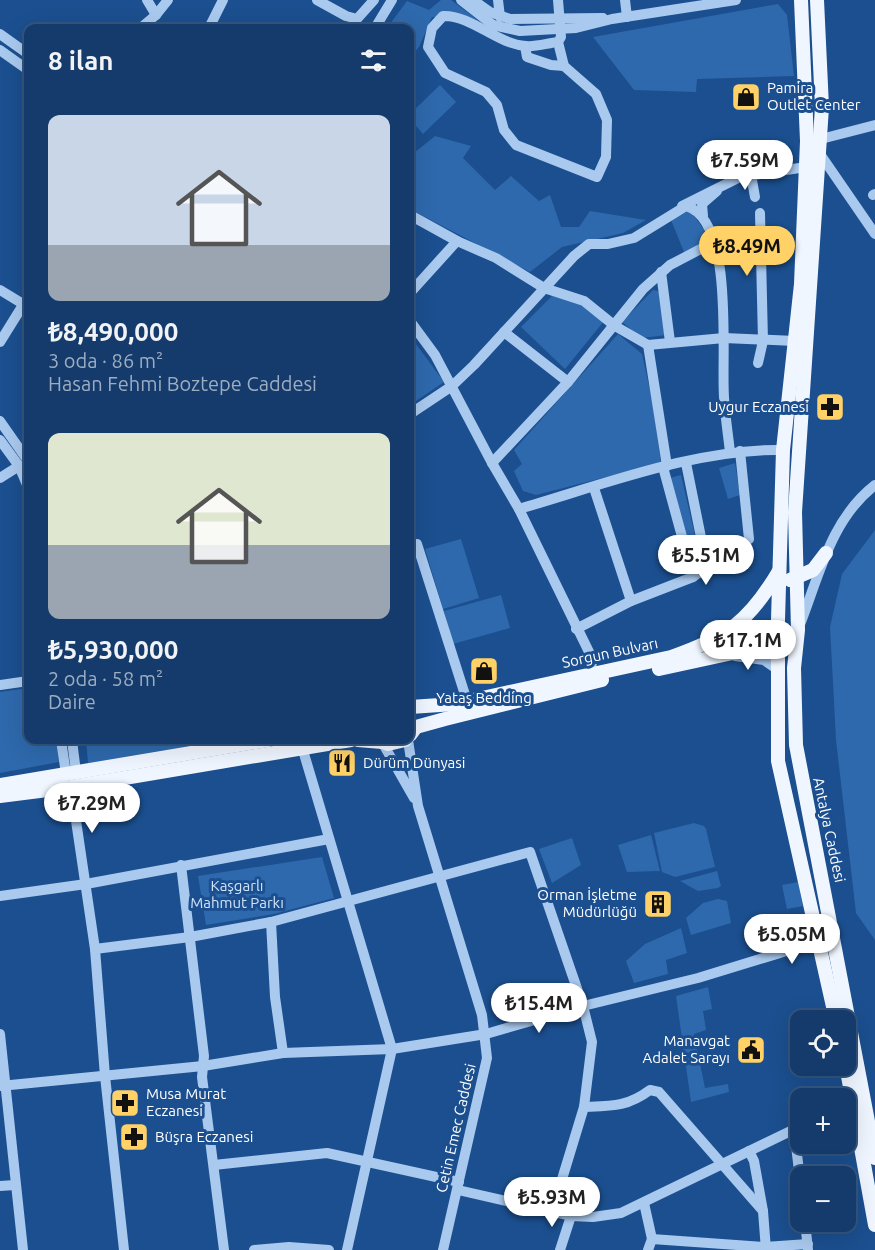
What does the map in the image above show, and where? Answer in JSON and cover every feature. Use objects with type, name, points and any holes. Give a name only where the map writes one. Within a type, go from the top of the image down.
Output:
[{"type":"main road","points":[[801,0],[806,96],[806,167],[801,284],[783,450],[778,643],[778,761],[834,1010]]},
{"type":"main road","name":"Antalya Caddesi","points":[[817,0],[821,69],[821,139],[795,512],[798,630],[794,668],[796,745],[872,1119],[875,1158]]},
{"type":"main road","points":[[762,600],[796,577],[813,570],[826,553]]},
{"type":"main road","name":"Sorgun Bulvarı","points":[[414,707],[467,701],[671,657],[694,649],[737,626],[762,600],[781,567]]},
{"type":"main road","points":[[778,643],[798,630]]},
{"type":"main road","name":"Sorgun Bulvarı","points":[[414,730],[445,719],[598,681],[778,643]]},
{"type":"main road","points":[[0,796],[71,778],[247,744]]},
{"type":"main road","points":[[0,785],[71,778],[323,744]]},
{"type":"main road","points":[[856,1131],[875,1225]]},
{"type":"street","points":[[147,0],[156,15]]},
{"type":"street","points":[[145,24],[168,0]]},
{"type":"street","points":[[211,24],[223,0]]},
{"type":"street","points":[[317,0],[346,16],[357,19],[374,0]]},
{"type":"street","points":[[377,24],[392,0]]},
{"type":"street","points":[[461,0],[493,24],[505,29],[560,23]]},
{"type":"street","points":[[473,0],[500,17],[560,23],[576,28],[627,16],[736,0]]},
{"type":"street","points":[[498,0],[500,17]]},
{"type":"street","points":[[558,0],[561,37],[558,42],[564,66]]},
{"type":"street","points":[[626,0],[627,16]]},
{"type":"street","points":[[525,46],[526,57],[564,66],[596,94],[607,120],[606,157],[597,177],[516,145],[504,129],[497,105],[486,92],[445,74],[428,47],[432,28],[443,16],[456,15],[482,30],[525,46],[558,42]]},
{"type":"street","points":[[0,34],[24,51]]},
{"type":"street","points":[[0,50],[24,67]]},
{"type":"street","points":[[821,139],[875,125]]},
{"type":"street","points":[[820,154],[875,234]]},
{"type":"street","points":[[414,411],[452,386],[574,256],[589,244],[608,244],[634,238],[682,206],[726,183],[751,175],[806,167]]},
{"type":"street","points":[[751,175],[755,197]]},
{"type":"street","points":[[726,183],[702,204],[703,216],[714,242],[722,275],[724,396],[749,539]]},
{"type":"street","points":[[682,206],[693,208],[703,216]]},
{"type":"street","points":[[758,363],[763,341],[760,213]]},
{"type":"street","points":[[414,217],[457,241],[496,258],[544,288],[585,301],[615,326],[648,345],[724,338],[795,341]]},
{"type":"street","points":[[414,289],[457,241]]},
{"type":"street","points":[[492,463],[568,382],[643,289],[661,272],[714,242]]},
{"type":"street","points":[[661,272],[670,342]]},
{"type":"street","points":[[0,290],[24,302]]},
{"type":"street","points":[[0,342],[24,307]]},
{"type":"street","points":[[414,326],[435,355],[492,463],[519,508],[592,658],[591,674]]},
{"type":"street","points":[[504,332],[568,382]]},
{"type":"street","points":[[648,345],[665,467],[693,577]]},
{"type":"street","points":[[0,421],[24,457]]},
{"type":"street","points":[[0,440],[24,458]]},
{"type":"street","points":[[519,508],[665,467],[735,452],[783,450]]},
{"type":"street","points":[[0,478],[24,460]]},
{"type":"street","points":[[576,629],[631,602],[703,572],[707,561],[686,464]]},
{"type":"street","points":[[798,630],[826,553],[847,514],[860,497],[875,485]]},
{"type":"street","points":[[594,488],[631,602]]},
{"type":"street","points":[[414,544],[417,544],[467,701]]},
{"type":"street","name":"Sorgun Bulvarı","points":[[723,655],[753,656],[764,660],[778,670]]},
{"type":"street","points":[[0,685],[24,682]]},
{"type":"street","points":[[62,744],[71,778],[95,949],[105,1076],[124,1250]]},
{"type":"street","points":[[71,778],[72,744]]},
{"type":"street","points":[[382,744],[418,806]]},
{"type":"street","points":[[407,744],[418,806]]},
{"type":"street","points":[[302,747],[392,1049],[347,1250]]},
{"type":"street","name":"Cetin Emec Caddesi","points":[[418,806],[475,992],[486,1034],[488,1058],[443,1250]]},
{"type":"street","points":[[0,896],[86,885],[181,865],[329,839]]},
{"type":"street","points":[[95,949],[190,937],[271,922],[530,852],[584,1006],[592,1042],[584,1107],[552,1212]]},
{"type":"street","points":[[181,865],[204,1056],[202,1077],[224,1250]]},
{"type":"street","points":[[271,922],[275,997],[283,1053]]},
{"type":"street","points":[[2,1086],[203,1066],[283,1053],[392,1049],[486,1034],[584,1006],[698,978],[819,942]]},
{"type":"street","points":[[0,1034],[2,1086],[23,1250]]},
{"type":"street","points":[[584,1107],[614,1106],[634,1102],[650,1090],[659,1092],[763,1211]]},
{"type":"street","points":[[214,1165],[327,1153],[367,1161],[552,1212],[593,1217],[621,1213],[644,1203],[790,1131]]},
{"type":"street","points":[[749,1151],[754,1161],[763,1211],[766,1248]]},
{"type":"street","points":[[0,1186],[15,1185]]},
{"type":"street","points":[[644,1203],[652,1239],[648,1250]]},
{"type":"street","points":[[560,1250],[571,1216]]},
{"type":"street","points":[[652,1239],[707,1246],[808,1247],[806,1232]]},
{"type":"street","points":[[254,1250],[289,1247],[329,1250]]},
{"type":"green space","points":[[441,0],[451,0],[483,24],[432,17],[419,47],[414,53],[414,24],[390,24],[407,1],[429,10]]},
{"type":"green space","points":[[778,4],[787,15],[794,76],[697,79],[696,92],[634,90],[593,37]]},
{"type":"green space","points":[[440,85],[456,102],[423,134],[414,124],[414,110]]},
{"type":"green space","points":[[435,136],[471,146],[463,158],[495,190],[511,176],[539,201],[550,195],[561,227],[579,227],[590,211],[646,220],[623,233],[562,247],[530,272],[414,211],[414,153]]},
{"type":"green space","points":[[690,210],[704,230],[704,243],[684,252],[671,220]]},
{"type":"green space","points":[[653,290],[658,291],[660,295],[667,335],[641,338],[622,322]]},
{"type":"green space","points":[[552,296],[578,303],[604,321],[565,369],[521,327]]},
{"type":"green space","points":[[618,334],[642,354],[652,399],[661,463],[536,495],[523,491],[514,471],[522,464],[514,450]]},
{"type":"green space","points":[[414,341],[444,382],[414,402]]},
{"type":"green space","points":[[735,463],[740,495],[728,499],[719,468]]},
{"type":"green space","points":[[681,475],[701,562],[701,568],[695,572],[670,478]]},
{"type":"green space","points":[[875,530],[875,940],[856,913],[836,740],[830,627],[842,574]]},
{"type":"green space","points":[[461,539],[479,598],[443,609],[425,549]]},
{"type":"green space","points":[[501,595],[510,628],[453,644],[444,611]]},
{"type":"green space","points":[[24,689],[24,744],[57,744],[59,762],[0,773],[0,692]]},
{"type":"green space","points":[[86,744],[202,744],[88,763]]},
{"type":"green space","points":[[694,823],[706,829],[715,867],[675,877],[662,872],[654,833]]},
{"type":"green space","points":[[651,835],[660,871],[627,872],[618,845]]},
{"type":"green space","points":[[572,838],[581,865],[552,883],[539,849]]},
{"type":"green space","name":"Kaşgarlı Mahmut Parkı","points":[[322,857],[334,898],[274,914],[206,925],[198,876]]},
{"type":"green space","points":[[717,871],[721,886],[718,888],[698,891],[680,881]]},
{"type":"green space","points":[[798,882],[803,906],[787,909],[782,885]]},
{"type":"green space","points":[[718,899],[727,901],[731,923],[691,935],[686,918],[703,903]]},
{"type":"green space","points":[[681,928],[687,953],[666,960],[668,974],[634,983],[626,961],[645,944]]},
{"type":"green space","points":[[708,987],[712,1009],[703,1011],[706,1030],[694,1034],[705,1088],[728,1084],[729,1092],[691,1102],[676,996]]},
{"type":"place","name":"Pamira Outlet Center","points":[[746,97]]},
{"type":"place","name":"Uygur Eczanesi","points":[[830,407]]},
{"type":"place","name":"Yataş Bedding","points":[[484,671]]},
{"type":"place","name":"Dürüm Dünyasi","points":[[342,763]]},
{"type":"place","name":"Orman İşletme Müdürlüğü","points":[[658,904]]},
{"type":"place","name":"Manavgat Adalet Sarayı","points":[[751,1050]]},
{"type":"place","name":"Musa Murat Eczanesi","points":[[125,1103]]},
{"type":"place","name":"Büşra Eczanesi","points":[[134,1137]]}]
